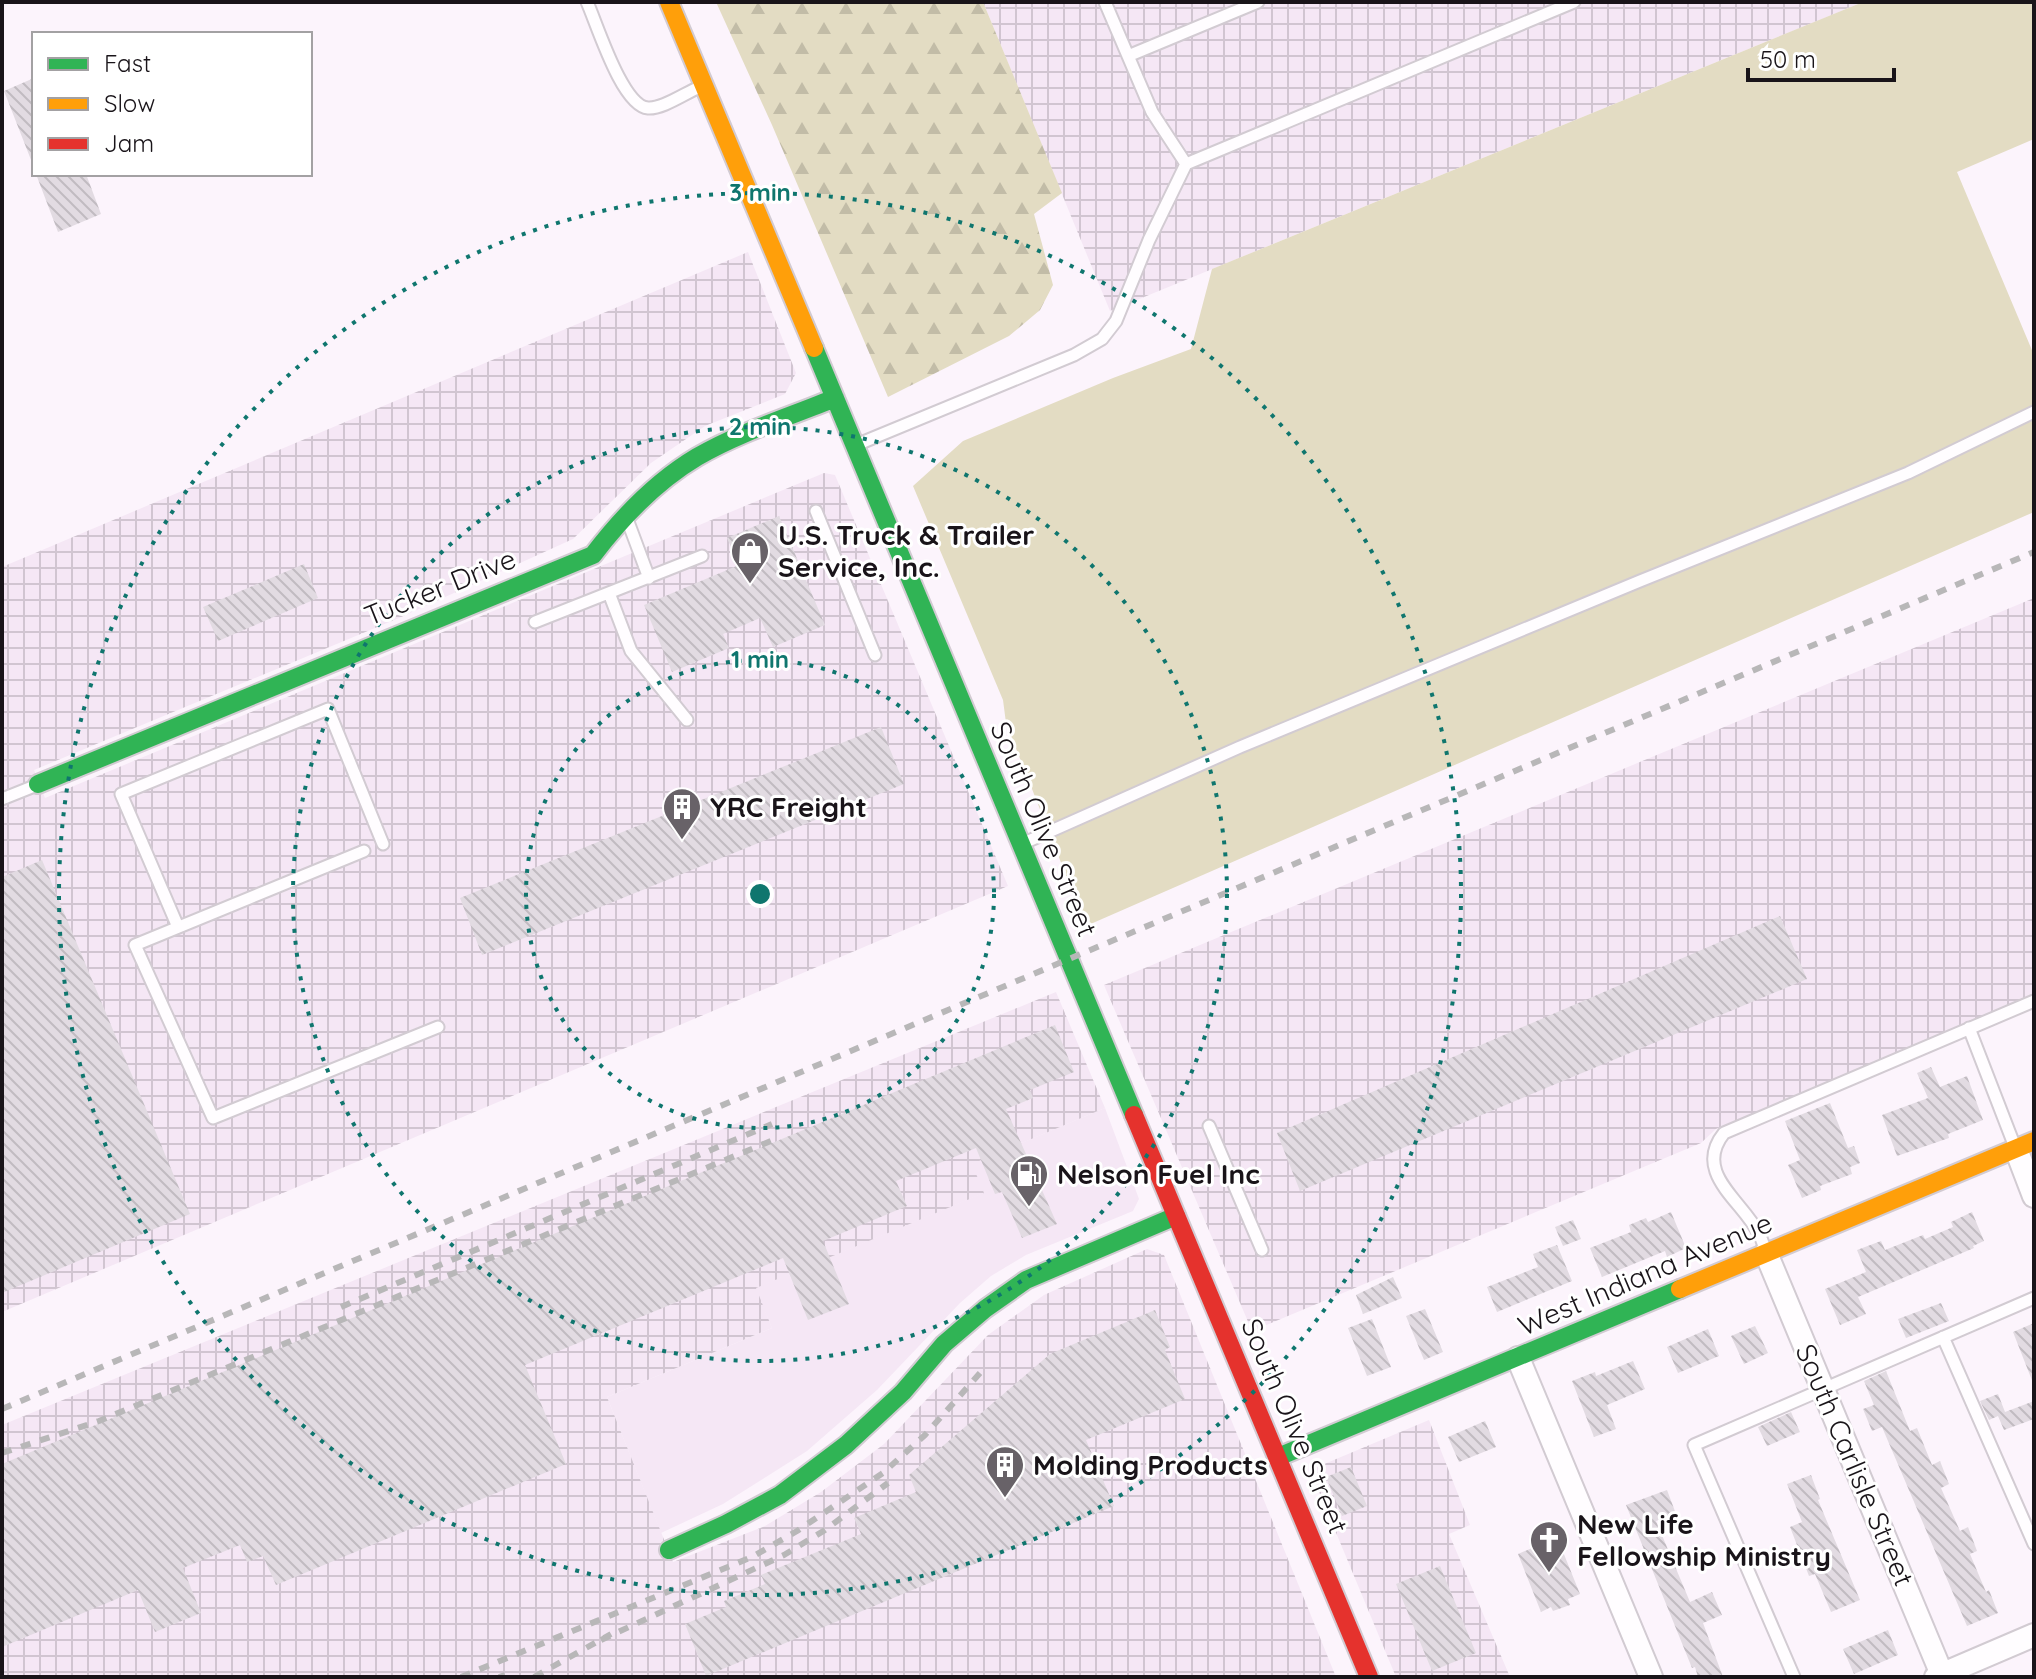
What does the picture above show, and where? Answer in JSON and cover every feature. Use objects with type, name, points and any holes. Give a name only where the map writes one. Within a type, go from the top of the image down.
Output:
[{"type":"street","name":"South Olive Street","points":[[669,2],[1369,1677]]},
{"type":"street","name":"Tucker Drive","points":[[38,784],[593,555],[625,515],[665,480],[714,448],[835,398]]},
{"type":"street","points":[[2025,1145],[2034,1196]]},
{"type":"street","name":"West Indiana Avenue","points":[[1278,1457],[2025,1145]]},
{"type":"street","points":[[669,1550],[780,1495],[878,1416],[944,1344],[1026,1280],[1176,1216]]},
{"type":"street","name":"South Carlisle Street","points":[[1766,1253],[1940,1676]]},
{"type":"street","points":[[1518,1358],[1651,1677]]},
{"type":"street","points":[[1940,1676],[2034,1635]]},
{"type":"lane","points":[[587,2],[623,87],[638,104],[651,108],[704,85]]},
{"type":"lane","points":[[1105,2],[1152,112],[1186,164]]},
{"type":"lane","points":[[1128,56],[1258,2]]},
{"type":"lane","points":[[855,446],[1074,355],[1102,339],[1116,321],[1149,240],[1186,164],[1574,2]]},
{"type":"lane","points":[[1020,844],[1240,747],[1908,473],[2034,412]]},
{"type":"lane","points":[[816,511],[875,655]]},
{"type":"lane","points":[[625,515],[649,578]]},
{"type":"lane","points":[[535,622],[702,556]]},
{"type":"lane","points":[[609,593],[631,651],[687,720]]},
{"type":"lane","points":[[178,927],[121,794],[328,709],[383,844]]},
{"type":"lane","points":[[2,799],[38,784]]},
{"type":"lane","points":[[364,851],[135,945],[213,1118],[438,1027]]},
{"type":"lane","points":[[1766,1253],[1759,1233],[1726,1190],[1714,1166],[1712,1156],[1715,1144],[1724,1133],[2034,1001]]},
{"type":"lane","points":[[1969,1028],[2025,1145]]},
{"type":"lane","points":[[1209,1126],[1262,1250]]},
{"type":"lane","points":[[1794,1677],[1694,1445],[2034,1298]]},
{"type":"lane","points":[[1943,1337],[2034,1544]]},
{"type":"shaded area","points":[[983,2],[1863,2],[1110,311]]},
{"type":"shaded area","points":[[748,252],[796,373],[785,394],[705,426],[651,463],[573,539],[399,618],[34,770],[45,798],[824,473],[835,475],[1008,886],[2,1312],[2,567]]},
{"type":"shaded area","points":[[2034,598],[2034,995],[1716,1129],[1701,1143],[1252,1331],[1104,985]]},
{"type":"shaded area","points":[[1056,992],[1105,1108],[972,1164],[984,1193],[756,1288],[772,1328],[607,1397],[673,1562],[765,1526],[821,1492],[884,1444],[988,1335],[1044,1295],[1147,1249],[1164,1255],[1336,1677],[2,1677],[2,1425]]},
{"type":"shaded area","points":[[1105,1108],[1139,1199],[1133,1211],[1026,1255],[991,1276],[960,1303],[877,1390],[807,1451],[723,1504],[661,1533],[607,1397],[772,1328],[755,1288],[983,1193],[971,1164]]},
{"type":"shaded area","points":[[1429,1420],[1470,1525],[1449,1534],[1510,1677],[1396,1677],[1310,1470]]},
{"type":"green space","points":[[716,2],[983,2],[1062,193],[1034,214],[1053,285],[1040,310],[1009,336],[888,397]]},
{"type":"green space","points":[[1863,2],[2034,2],[2034,139],[1957,172],[2034,355],[2034,512],[1086,926],[1006,723],[1003,700],[913,486],[963,441],[1191,349],[1212,269]]},
{"type":"building","points":[[32,79],[32,162],[4,91]]},
{"type":"building","points":[[37,176],[87,176],[101,214],[58,232]]},
{"type":"building","name":"U.S. Truck & Trailer Service, Inc.","points":[[779,516],[825,625],[773,647],[760,618],[723,634],[729,648],[672,672],[644,605],[739,565],[727,538]]},
{"type":"building","points":[[304,564],[318,598],[218,641],[203,607]]},
{"type":"building","name":"YRC Freight","points":[[881,727],[904,784],[482,955],[460,898]]},
{"type":"building","points":[[42,860],[190,1214],[2,1293],[2,877]]},
{"type":"building","points":[[1780,916],[1807,979],[1300,1191],[1277,1133]]},
{"type":"building","points":[[1055,1025],[1074,1072],[1030,1090],[1033,1098],[1006,1109],[1057,1224],[1022,1238],[1002,1192],[995,1194],[976,1148],[896,1181],[907,1206],[823,1241],[849,1304],[808,1320],[783,1258],[525,1365],[566,1464],[276,1585],[263,1556],[247,1562],[240,1545],[183,1568],[201,1613],[155,1632],[138,1590],[2,1647],[2,1464]]},
{"type":"building","points":[[1931,1067],[1940,1087],[1967,1076],[1983,1120],[1948,1134],[1949,1138],[1897,1156],[1882,1115],[1928,1098],[1917,1073]]},
{"type":"building","points":[[1830,1103],[1848,1148],[1854,1146],[1860,1163],[1850,1167],[1852,1174],[1820,1186],[1821,1190],[1802,1198],[1788,1165],[1800,1160],[1785,1121]]},
{"type":"building","points":[[1671,1212],[1686,1248],[1667,1257],[1665,1251],[1602,1277],[1590,1248],[1631,1232],[1629,1225],[1646,1218],[1648,1222]]},
{"type":"building","points":[[1972,1212],[1984,1241],[1858,1297],[1866,1314],[1840,1325],[1825,1289],[1866,1272],[1857,1250],[1881,1241],[1885,1250],[1923,1235],[1925,1239],[1953,1227],[1951,1222]]},
{"type":"building","points":[[1573,1220],[1581,1239],[1563,1246],[1555,1227]]},
{"type":"building","points":[[1557,1245],[1572,1281],[1497,1312],[1487,1287],[1538,1267],[1533,1254]]},
{"type":"building","points":[[1393,1277],[1402,1298],[1363,1314],[1356,1295]]},
{"type":"building","points":[[1941,1303],[1949,1321],[1906,1338],[1898,1319]]},
{"type":"building","points":[[1425,1309],[1443,1352],[1424,1360],[1406,1316]]},
{"type":"building","name":"Molding Products","points":[[1155,1310],[1170,1347],[1165,1350],[1185,1399],[1086,1440],[1114,1506],[706,1676],[685,1624],[726,1607],[724,1601],[765,1584],[761,1575],[861,1534],[854,1518],[916,1492],[909,1475],[1050,1354]]},
{"type":"building","points":[[1372,1319],[1391,1367],[1367,1376],[1348,1328]]},
{"type":"building","points":[[2034,1323],[2034,1383],[2033,1383],[2013,1332]]},
{"type":"building","points":[[1755,1326],[1768,1353],[1744,1364],[1731,1336]]},
{"type":"building","points":[[1708,1329],[1719,1356],[1678,1373],[1667,1347]]},
{"type":"building","points":[[1633,1361],[1645,1389],[1607,1405],[1616,1429],[1594,1437],[1572,1381],[1595,1372],[1596,1376]]},
{"type":"building","points":[[1886,1371],[1910,1431],[1917,1428],[1932,1465],[1940,1461],[1949,1484],[1941,1488],[1960,1531],[1968,1527],[1977,1551],[1970,1554],[1998,1613],[1967,1626],[1882,1427],[1872,1431],[1863,1409],[1874,1405],[1864,1381]]},
{"type":"building","points":[[1998,1394],[2005,1412],[2034,1401],[2034,1419],[2004,1430],[1998,1416],[1989,1420],[1980,1401]]},
{"type":"building","points":[[1791,1412],[1800,1432],[1767,1446],[1758,1427]]},
{"type":"building","points":[[1485,1421],[1496,1447],[1459,1462],[1448,1437]]},
{"type":"building","points":[[1351,1467],[1367,1506],[1342,1516],[1326,1477]]},
{"type":"building","points":[[1811,1475],[1818,1500],[1860,1600],[1831,1612],[1815,1574],[1809,1576],[1790,1527],[1802,1522],[1787,1484]]},
{"type":"building","points":[[1667,1490],[1676,1514],[1656,1521],[1690,1602],[1712,1592],[1722,1615],[1703,1623],[1723,1677],[1698,1677],[1695,1667],[1692,1668],[1626,1505]]},
{"type":"building","name":"New Life Fellowship Ministry","points":[[1557,1537],[1580,1594],[1568,1599],[1570,1605],[1553,1611],[1551,1607],[1541,1612],[1518,1554]]},
{"type":"building","points":[[1440,1566],[1476,1653],[1432,1671],[1396,1584]]},
{"type":"building","points":[[1888,1630],[1898,1655],[1854,1674],[1843,1649]]},
{"type":"railway","points":[[2,1409],[2034,552]]},
{"type":"railway","points":[[341,1307],[772,1124]]},
{"type":"railway","points":[[2,1453],[99,1421],[778,1138]]},
{"type":"railway","points":[[461,1677],[752,1557],[797,1531],[883,1473],[925,1435],[980,1373]]},
{"type":"railway","points":[[601,1640],[784,1555],[825,1530],[888,1483]]},
{"type":"railway","points":[[534,1677],[611,1634]]},
{"type":"railway","points":[[499,1677],[505,1675]]},
{"type":"traffic: fast","points":[[814,348],[1134,1115]]},
{"type":"traffic: fast","points":[[38,784],[593,555],[640,501],[697,457],[765,425],[835,398]]},
{"type":"traffic: fast","points":[[669,1550],[780,1495],[846,1445],[903,1392],[944,1344],[1026,1280],[1176,1216]]},
{"type":"traffic: fast","points":[[1278,1457],[1680,1289]]},
{"type":"traffic: slow","points":[[669,2],[814,348]]},
{"type":"traffic: slow","points":[[1680,1289],[2034,1141]]},
{"type":"traffic: jam","points":[[1134,1115],[1369,1677]]},
{"type":"place","name":"U.S. Truck & Trailer Service, Inc.","points":[[750,585]]},
{"type":"place","name":"YRC Freight","points":[[682,841]]},
{"type":"place","name":"Nelson Fuel Inc","points":[[1029,1208]]},
{"type":"place","name":"Molding Products","points":[[1005,1499]]},
{"type":"place","name":"New Life Fellowship Ministry","points":[[1549,1574]]}]
